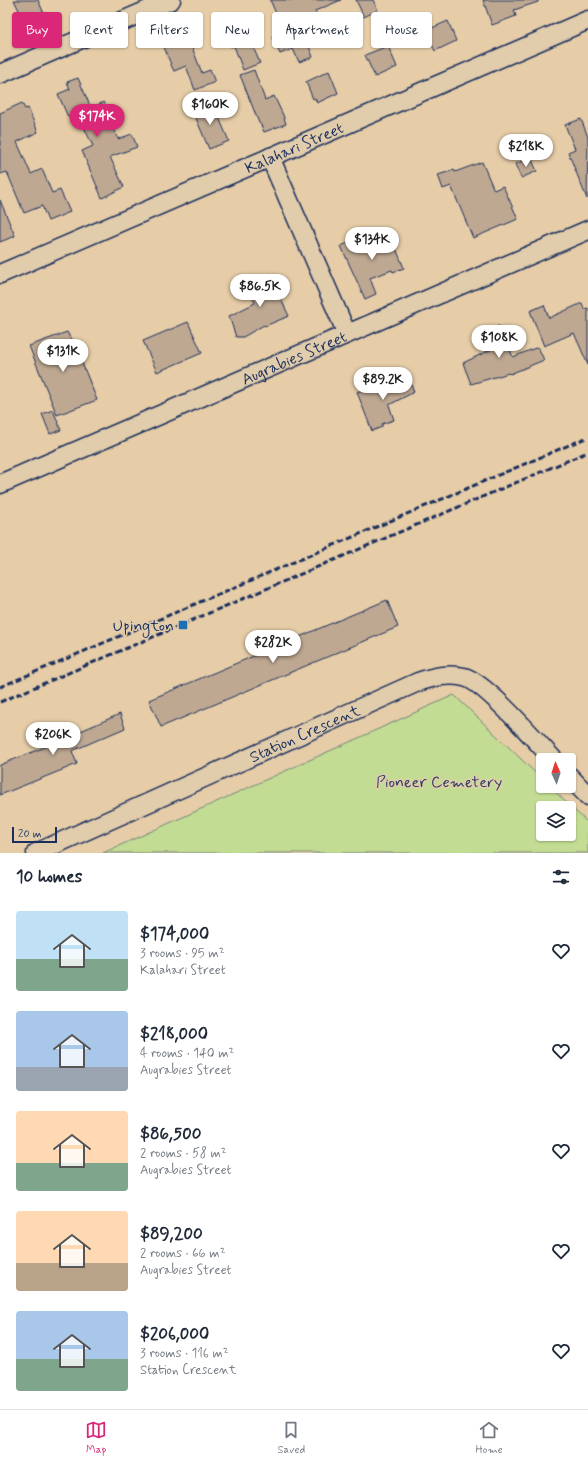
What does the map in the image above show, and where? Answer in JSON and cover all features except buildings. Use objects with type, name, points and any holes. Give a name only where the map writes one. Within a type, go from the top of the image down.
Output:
[{"type":"street","points":[[0,74],[172,0]]},
{"type":"street","name":"Kalahari Street","points":[[0,274],[588,20]]},
{"type":"street","points":[[270,157],[347,334]]},
{"type":"street","name":"Augrabies Street","points":[[0,484],[588,230]]},
{"type":"street","name":"Station Crescent","points":[[36,853],[418,682],[439,676],[450,675],[464,677],[476,682],[494,697],[547,753]]},
{"type":"street","points":[[576,783],[588,796]]},
{"type":"green space","name":"Pioneer Cemetery","points":[[454,695],[536,773],[536,793],[556,793],[565,801],[536,801],[536,841],[576,841],[576,812],[588,823],[588,853],[103,853]]},
{"type":"railway","points":[[0,687],[588,437]]},
{"type":"railway","points":[[0,702],[588,452]]},
{"type":"place","name":"Upington","points":[[183,625]]}]
